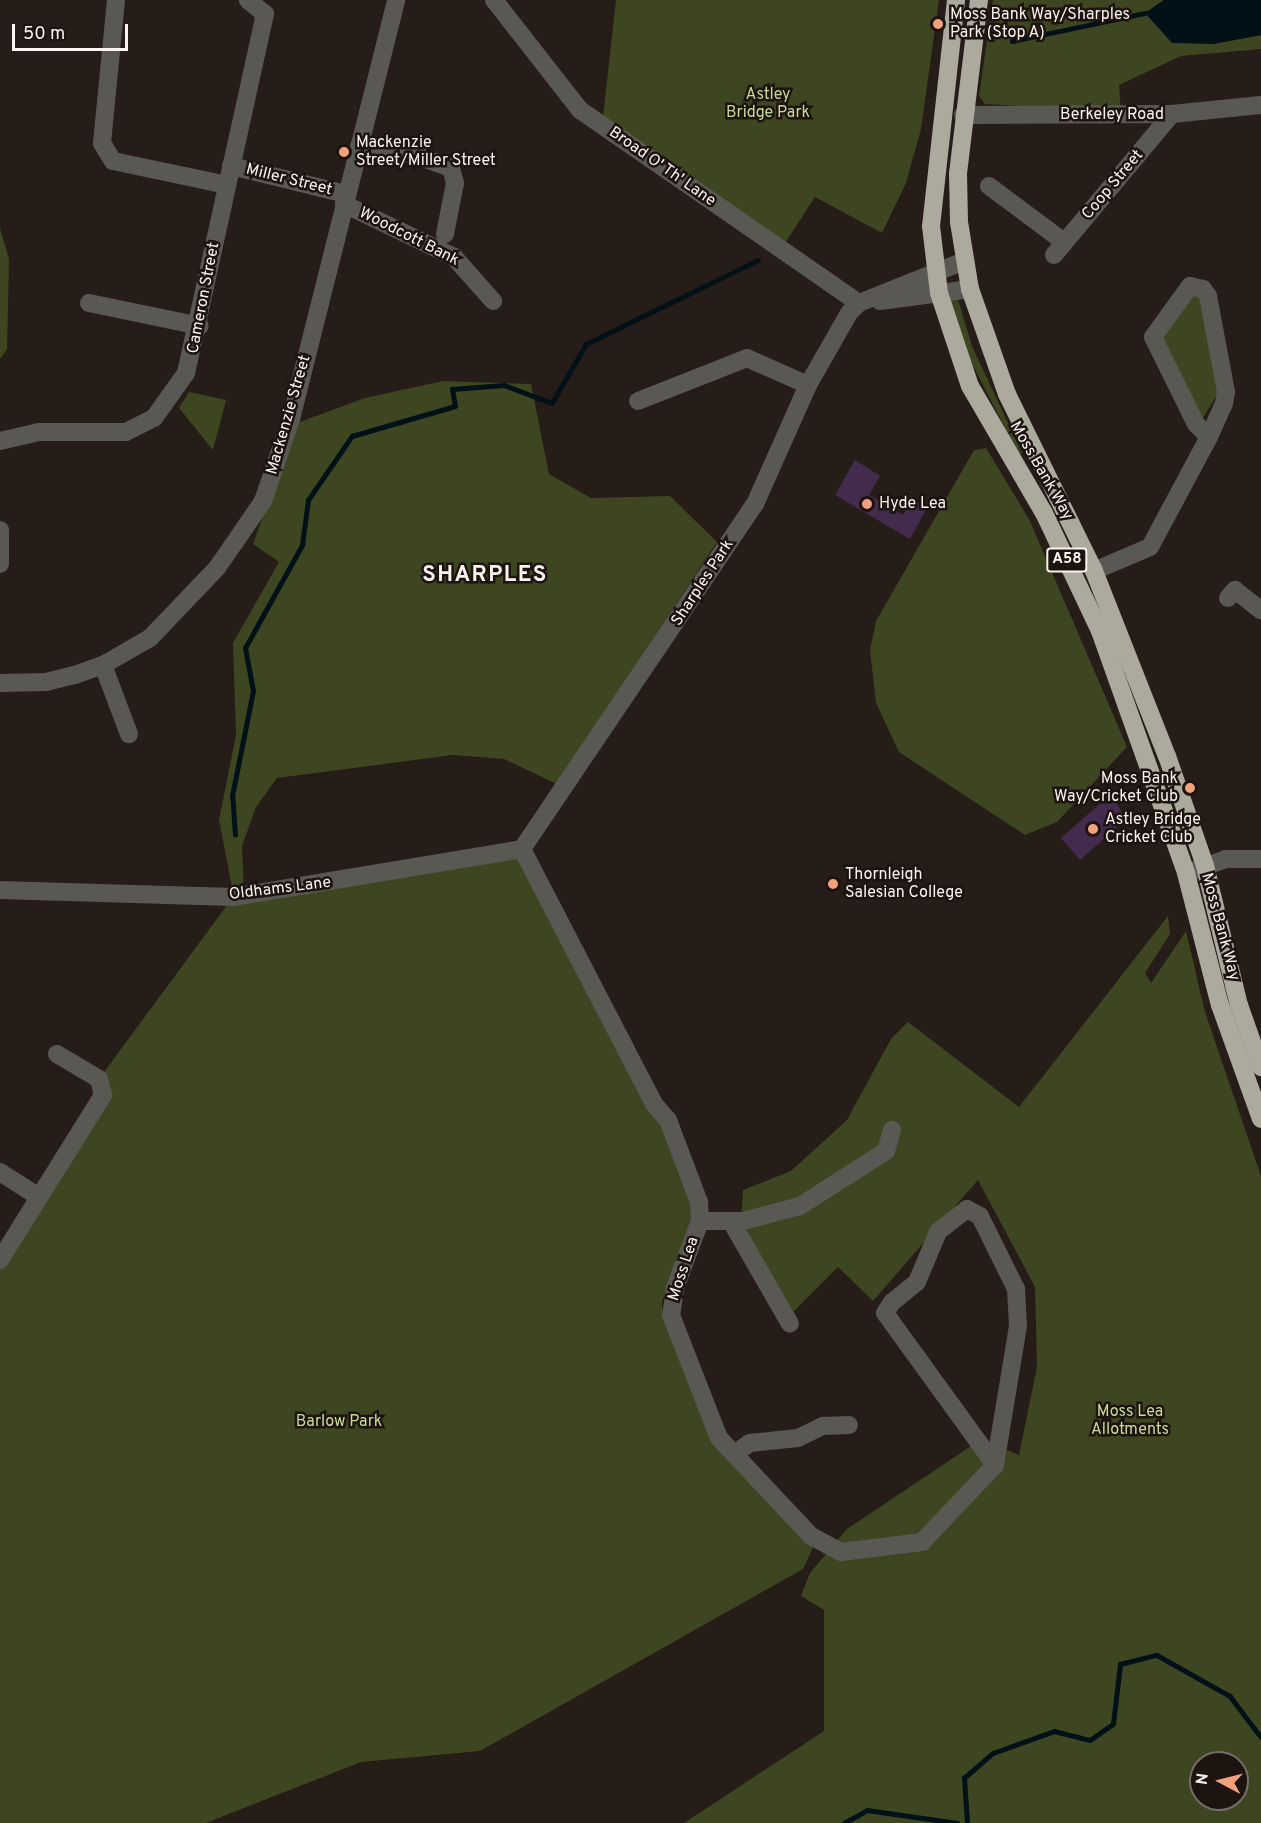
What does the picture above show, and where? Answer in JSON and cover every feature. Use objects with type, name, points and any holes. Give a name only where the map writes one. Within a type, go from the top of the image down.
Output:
[{"type":"highway","name":"Moss Bank Way","points":[[956,0],[931,226],[939,293],[970,386],[1044,513],[1100,631],[1186,873],[1220,1005],[1261,1119]]},
{"type":"highway","name":"Moss Bank Way","points":[[979,0],[963,115],[958,174],[964,261],[970,289],[1007,394],[1094,571],[1167,756],[1205,866],[1239,1005],[1261,1067]]},
{"type":"street","points":[[116,0],[102,143],[113,161],[227,185]]},
{"type":"street","name":"Cameron Street","points":[[0,441],[38,432],[126,432],[141,427],[164,408],[186,373],[200,326],[227,185],[265,14],[248,0]]},
{"type":"street","name":"Mackenzie Street","points":[[0,683],[46,682],[103,665],[135,648],[170,619],[217,568],[262,501],[291,419],[396,0]]},
{"type":"street","name":"Broad O' Th' Lane","points":[[494,0],[580,110],[859,303]]},
{"type":"street","name":"Berkeley Road","points":[[963,115],[1172,114],[1261,105]]},
{"type":"street","name":"Coop Street","points":[[989,186],[1059,249],[1172,114]]},
{"type":"street","points":[[359,146],[415,155],[451,168],[455,183],[444,234]]},
{"type":"street","name":"Miller Street","points":[[231,166],[345,199]]},
{"type":"street","name":"Woodcott Bank","points":[[345,199],[454,257],[494,303]]},
{"type":"street","points":[[859,303],[935,270],[964,261]]},
{"type":"street","points":[[1094,571],[1150,547],[1209,437],[1226,392],[1208,296],[1203,289],[1190,286],[1153,337],[1196,424],[1209,437]]},
{"type":"street","points":[[859,303],[970,289]]},
{"type":"street","points":[[89,303],[200,326]]},
{"type":"street","name":"Sharples Park","points":[[522,849],[755,504],[808,385],[859,303]]},
{"type":"street","points":[[638,401],[747,358],[808,385]]},
{"type":"street","points":[[0,530],[0,564]]},
{"type":"street","points":[[1228,598],[1235,590],[1261,610]]},
{"type":"street","points":[[103,665],[129,734]]},
{"type":"street","name":"Oldhams Lane","points":[[0,890],[234,897],[522,849]]},
{"type":"street","name":"Moss Lea","points":[[522,849],[654,1104],[668,1120],[699,1202],[700,1221],[675,1288],[671,1315],[719,1438],[811,1536],[841,1552],[922,1542],[995,1465]]},
{"type":"street","points":[[1186,873],[1225,860],[1261,860]]},
{"type":"street","points":[[0,1260],[103,1095],[99,1079],[57,1054]]},
{"type":"street","points":[[700,1221],[732,1223],[800,1206],[886,1151],[892,1130]]},
{"type":"street","points":[[0,1172],[39,1197]]},
{"type":"street","points":[[967,1209],[980,1216],[1016,1289],[1018,1326],[995,1465],[885,1313],[892,1302],[917,1282],[938,1232],[967,1209]]},
{"type":"street","points":[[732,1223],[790,1323]]},
{"type":"street","points":[[734,1454],[750,1443],[798,1438],[823,1426],[849,1425]]},
{"type":"green space","name":"Astley Bridge Park","points":[[616,0],[939,0],[921,129],[906,183],[882,233],[815,197],[785,243],[603,117]]},
{"type":"green space","points":[[993,0],[1164,0],[1145,13],[1213,44],[1261,35],[1261,49],[1181,56],[1119,85],[1121,111],[985,104],[979,96]]},
{"type":"green space","points":[[0,228],[9,259],[7,349],[0,359]]},
{"type":"green space","points":[[1192,294],[1199,294],[1218,393],[1203,418],[1160,338]]},
{"type":"green space","points":[[957,296],[972,346],[1022,453],[1019,455],[965,350],[946,297]]},
{"type":"green space","points":[[443,381],[531,384],[549,474],[591,498],[670,496],[717,542],[557,784],[504,759],[453,755],[277,778],[256,807],[242,846],[244,890],[233,892],[219,820],[236,735],[233,643],[279,562],[253,544],[297,423],[365,398]]},
{"type":"green space","points":[[189,392],[226,400],[213,450],[179,408]]},
{"type":"green space","points":[[986,448],[1030,521],[1127,747],[1057,822],[1025,835],[899,752],[876,703],[870,650],[876,621],[974,450]]},
{"type":"green space","name":"Barlow Park","points":[[522,849],[699,1202],[662,1302],[663,1320],[694,1368],[719,1438],[814,1545],[803,1569],[480,1751],[361,1762],[206,1823],[0,1823],[0,1260],[103,1095],[99,1079],[233,897]]},
{"type":"green space","name":"Moss Lea Allotments","points":[[1168,916],[1170,934],[1145,973],[1151,983],[1186,931],[1205,1012],[1261,1176],[1261,1823],[684,1823],[824,1731],[824,1610],[801,1596],[810,1573],[847,1529],[980,1440],[1019,1455],[1037,1367],[1035,1287],[978,1180],[873,1301],[838,1267],[792,1313],[740,1234],[743,1190],[791,1171],[847,1120],[891,1039],[908,1022],[1019,1107]]},
{"type":"shaded area","points":[[1164,0],[1261,0],[1261,35],[1213,44],[1172,43],[1145,13]]},
{"type":"building","name":"Hyde Lea","points":[[855,460],[880,476],[869,495],[903,515],[912,499],[927,508],[910,539],[835,495]]},
{"type":"building","name":"Astley Bridge Cricket Club","points":[[1112,793],[1125,820],[1080,860],[1061,838]]},
{"type":"waterway","points":[[1012,41],[1145,13]]},
{"type":"waterway","points":[[235,835],[232,796],[253,691],[245,648],[302,545],[308,500],[352,436],[455,406],[452,389],[504,385],[552,403],[586,344],[758,260]]},
{"type":"waterway","points":[[967,1823],[964,1778],[993,1753],[1054,1731],[1090,1740],[1113,1724],[1120,1664],[1157,1655],[1230,1696],[1261,1737]]},
{"type":"waterway","points":[[844,1823],[867,1810],[957,1823]]},
{"type":"place","name":"Moss Bank Way/Sharples Park (Stop A)","points":[[938,24]]},
{"type":"place","name":"Mackenzie Street/Miller Street","points":[[344,152]]},
{"type":"place","name":"Hyde Lea","points":[[867,504]]},
{"type":"place","name":"Moss Bank Way/Cricket Club","points":[[1190,788]]},
{"type":"place","name":"Astley Bridge Cricket Club","points":[[1093,829]]},
{"type":"place","name":"Thornleigh Salesian College","points":[[833,884]]},
{"type":"district","name":"SHARPLES","points":[[485,576]]}]
